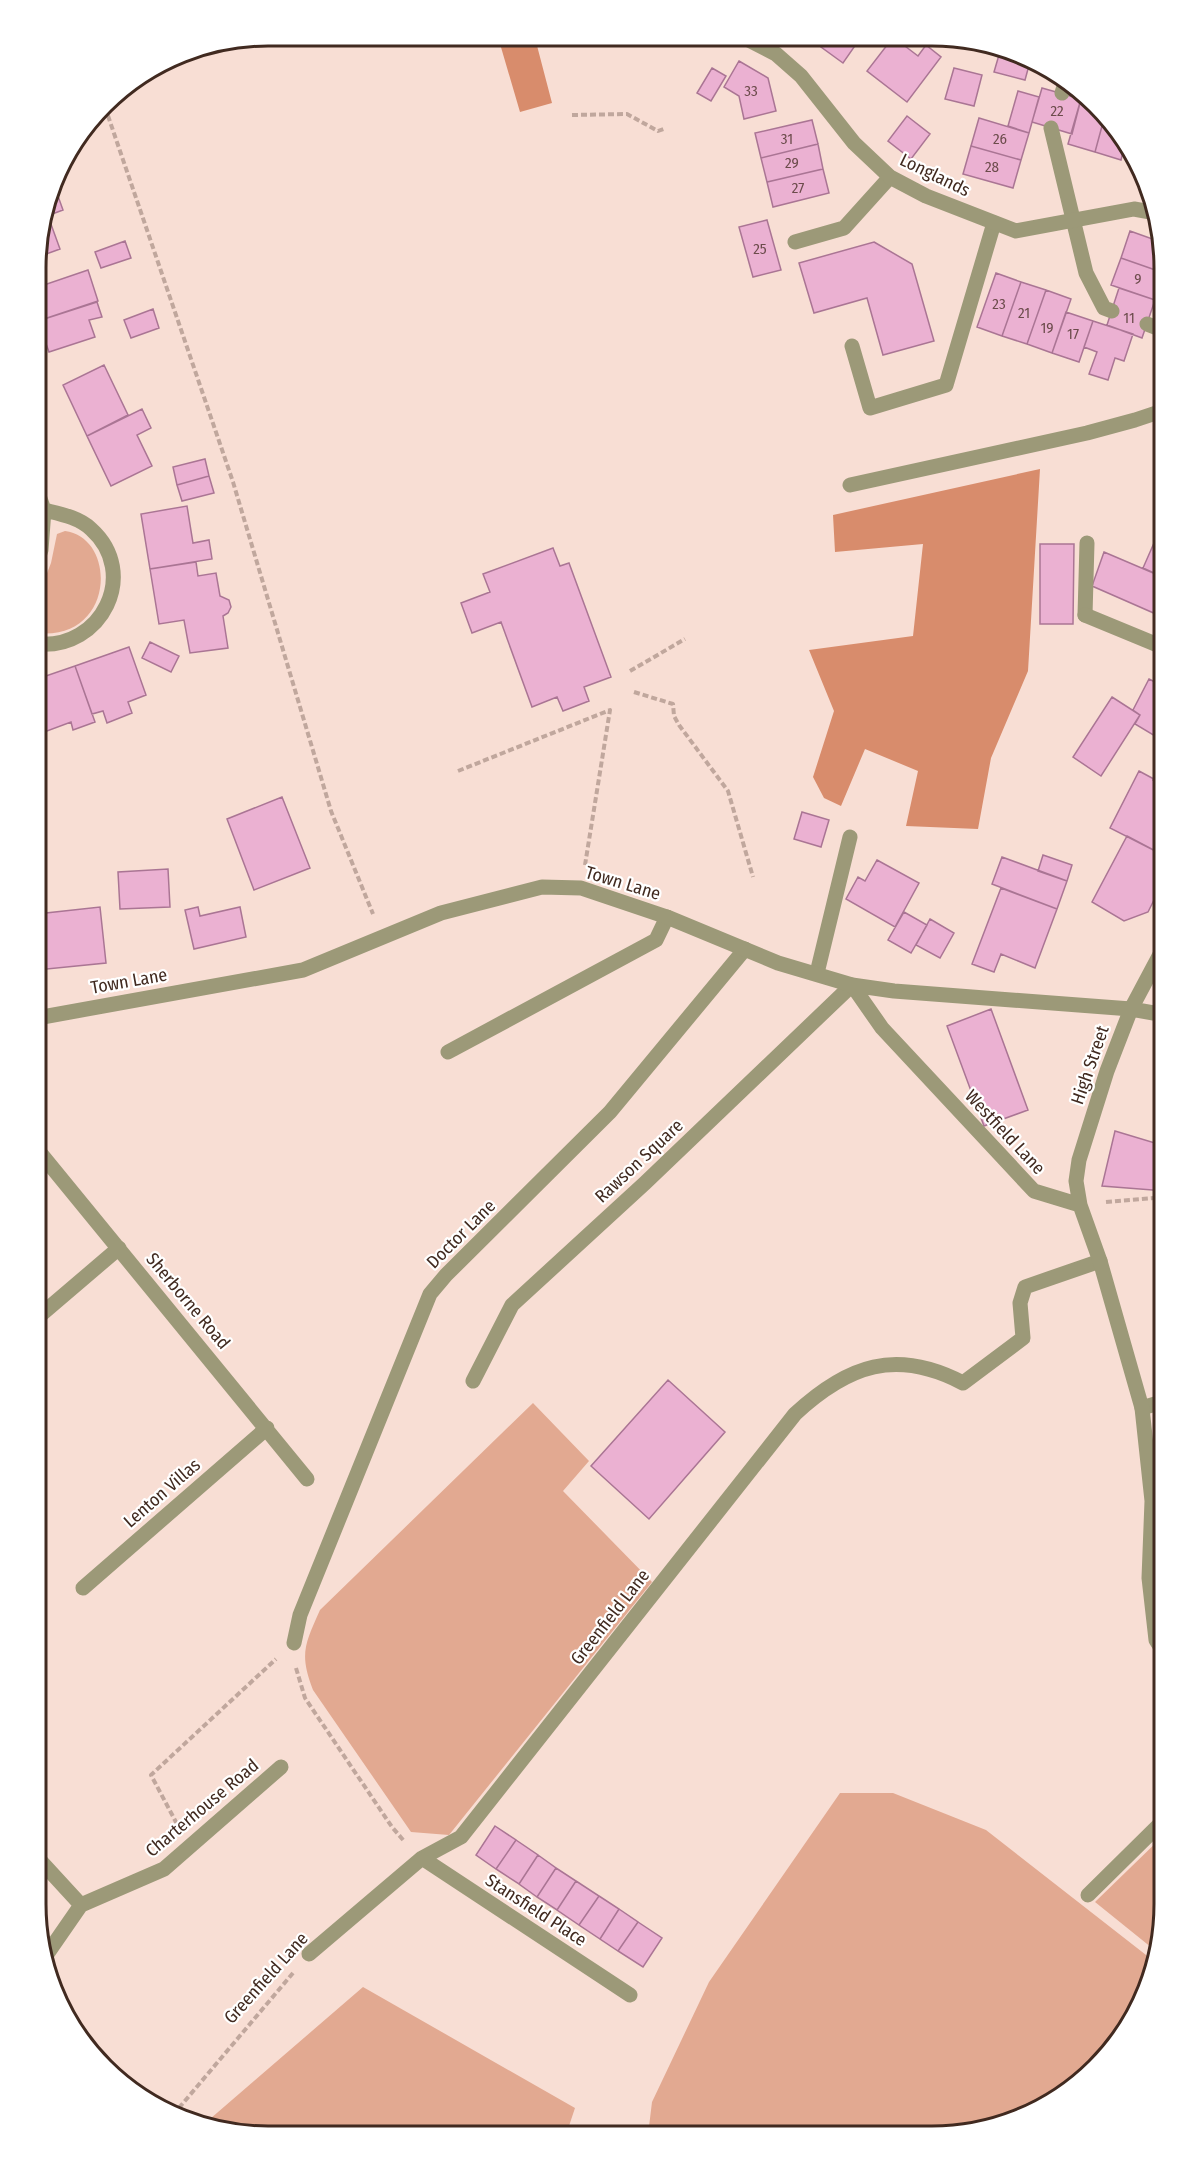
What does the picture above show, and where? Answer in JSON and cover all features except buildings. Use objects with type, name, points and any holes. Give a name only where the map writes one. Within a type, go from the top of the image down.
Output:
[{"type":"street","name":"Longlands","points":[[761,46],[776,54],[801,76],[854,143],[890,177],[926,196],[1016,231],[1134,209],[1147,211]]},
{"type":"street","points":[[1051,128],[1086,273],[1104,308],[1112,311]]},
{"type":"street","points":[[795,242],[844,228],[890,177]]},
{"type":"street","points":[[852,346],[870,408],[946,385],[994,222]]},
{"type":"street","points":[[1147,324],[1154,327]]},
{"type":"street","points":[[850,485],[1087,433],[1154,414]]},
{"type":"street","points":[[46,510],[72,517],[91,529],[105,546],[112,568],[112,590],[105,611],[91,628],[73,640],[46,645]]},
{"type":"street","points":[[1087,543],[1085,615],[1154,643]]},
{"type":"street","points":[[817,973],[850,837]]},
{"type":"street","name":"Town Lane","points":[[46,1016],[303,970],[441,913],[542,887],[581,888],[667,917],[778,963],[852,984],[894,991],[1131,1009],[1154,1013]]},
{"type":"street","points":[[448,1052],[656,940],[667,917]]},
{"type":"street","name":"Doctor Lane","points":[[294,1642],[300,1615],[430,1294],[446,1275],[615,1106],[745,950]]},
{"type":"street","name":"High Street","points":[[1080,1205],[1076,1181],[1079,1160],[1107,1071],[1131,1009],[1154,966]]},
{"type":"street","name":"Westfield Lane","points":[[852,984],[882,1028],[1034,1191],[1080,1205]]},
{"type":"street","name":"Rawson Square","points":[[473,1381],[512,1305],[645,1183],[852,984]]},
{"type":"street","name":"Sherborne Road","points":[[46,1160],[307,1479]]},
{"type":"street","points":[[1080,1205],[1100,1261],[1142,1408],[1152,1501],[1149,1578],[1154,1622]]},
{"type":"street","points":[[46,1310],[119,1248]]},
{"type":"street","name":"Greenfield Lane","points":[[309,1954],[422,1858],[461,1837],[795,1414],[818,1392],[843,1376],[894,1363],[942,1372],[963,1383],[1023,1338],[1020,1303],[1025,1287],[1100,1261]]},
{"type":"street","points":[[1142,1408],[1154,1404]]},
{"type":"street","name":"Lenton Villas","points":[[83,1588],[267,1428]]},
{"type":"street","name":"Charterhouse Road","points":[[81,1905],[165,1869],[281,1767]]},
{"type":"street","points":[[1089,1895],[1154,1829]]},
{"type":"street","name":"Stansfield Place","points":[[422,1858],[630,1995]]},
{"type":"street","points":[[46,1867],[81,1905],[51,1948]]},
{"type":"path","points":[[572,115],[627,114],[658,131],[666,128]]},
{"type":"path","points":[[108,115],[233,482],[331,811],[383,938]]},
{"type":"path","points":[[630,671],[685,639]]},
{"type":"path","points":[[634,692],[673,704],[674,716],[679,725],[728,791],[753,877]]},
{"type":"path","points":[[458,771],[610,710],[581,888]]},
{"type":"path","points":[[1080,1205],[1154,1198]]},
{"type":"path","points":[[189,1848],[151,1775],[294,1642]]},
{"type":"path","points":[[294,1642],[299,1681],[305,1698],[392,1827],[422,1858]]},
{"type":"path","name":"Greenfield Lane","points":[[179,2107],[309,1954]]},
{"type":"shaded area","points":[[501,46],[537,46],[552,103],[520,112]]},
{"type":"shaded area","points":[[1040,469],[1028,671],[991,758],[978,829],[906,826],[918,771],[865,749],[841,806],[824,798],[813,777],[834,711],[809,650],[913,636],[923,544],[835,552],[833,515]]},
{"type":"shaded area","points":[[65,531],[82,538],[94,551],[100,568],[100,588],[94,606],[82,621],[63,631],[46,632],[46,576],[57,534]]},
{"type":"shaded area","points":[[533,1403],[589,1461],[563,1491],[652,1582],[449,1835],[411,1832],[313,1690],[305,1658],[308,1641],[320,1610]]},
{"type":"shaded area","points":[[840,1793],[893,1793],[986,1830],[1148,1957],[1138,1989],[1125,2015],[1100,2050],[1068,2080],[1031,2103],[1004,2114],[962,2124],[933,2126],[649,2126],[652,2102],[709,1982]]},
{"type":"shaded area","points":[[1154,1845],[1154,1918],[1150,1946],[1095,1902]]},
{"type":"shaded area","points":[[363,1987],[575,2108],[569,2126],[268,2126],[239,2124],[211,2118]]}]
